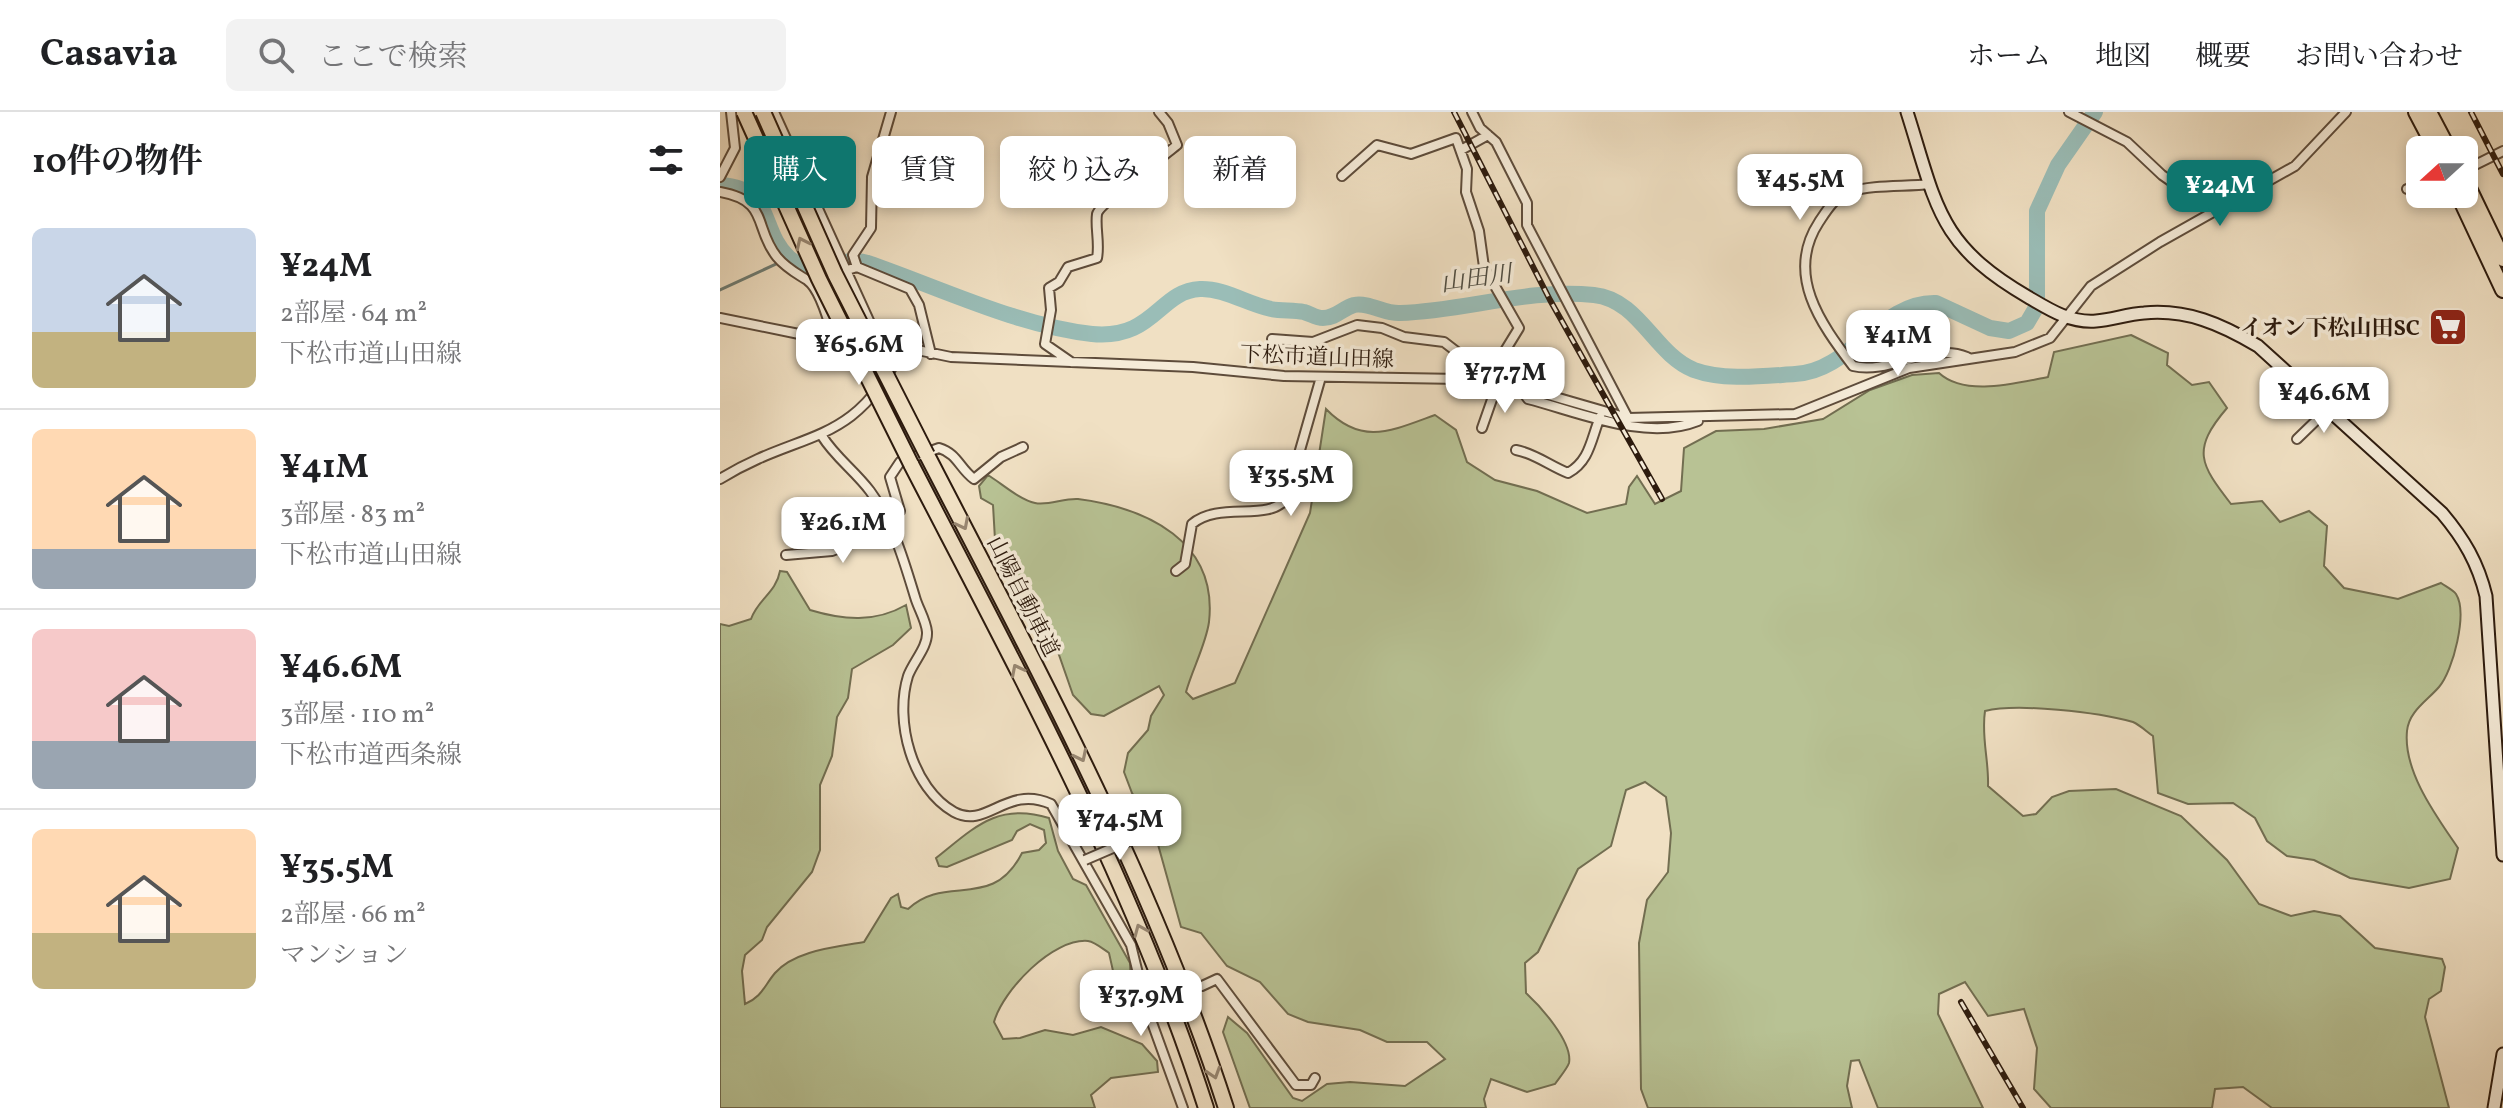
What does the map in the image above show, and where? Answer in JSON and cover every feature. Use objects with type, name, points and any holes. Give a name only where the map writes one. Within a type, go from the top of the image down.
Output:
[{"type":"highway","name":"山陽自動車道","points":[[744,112],[819,279],[1094,828],[1164,987],[1206,1108]]},
{"type":"highway","name":"山陽自動車道","points":[[763,112],[835,274],[1123,846],[1182,981],[1226,1108]]},
{"type":"highway","points":[[2416,112],[2429,136]]},
{"type":"highway","points":[[2429,112],[2442,136]]},
{"type":"highway","points":[[2478,207],[2503,259]]},
{"type":"highway","points":[[2465,208],[2503,290]]},
{"type":"street","points":[[720,177],[735,148],[731,112]]},
{"type":"street","points":[[774,112],[876,336]]},
{"type":"street","points":[[810,281],[845,271],[855,262],[871,228],[874,166],[882,152],[891,112]]},
{"type":"street","points":[[1071,362],[1064,354],[1048,349],[1049,288],[1059,282],[1068,267],[1097,258],[1097,213],[1102,204],[1143,175],[1177,145],[1168,123],[1159,112]]},
{"type":"street","points":[[1472,112],[1496,142],[1527,203],[1527,225],[1628,418]]},
{"type":"street","points":[[1907,112],[1948,229],[1961,249],[2006,284],[2068,319],[2097,321],[2166,312],[2208,320],[2258,346],[2442,513],[2470,551],[2486,596],[2500,722],[2503,855]]},
{"type":"street","points":[[2069,112],[2127,142],[2162,175],[2215,212]]},
{"type":"street","name":"下松市道山田線","points":[[721,318],[804,335],[876,336],[931,354],[1321,377],[1433,377],[1538,392],[1628,418],[1795,414],[1886,375],[2035,346],[2050,338],[2091,286],[2160,242],[2295,166],[2346,112]]},
{"type":"street","points":[[1461,150],[1488,135]]},
{"type":"street","points":[[1342,176],[1377,145],[1411,154],[1451,137],[1456,138],[1467,169],[1466,192],[1479,231],[1484,267],[1496,293],[1519,328],[1491,378],[1519,387],[1528,399],[1650,428],[1688,424],[1704,418]]},
{"type":"street","points":[[2478,164],[2503,151]]},
{"type":"street","points":[[1930,184],[1851,191],[1838,197],[1810,236],[1803,278],[1814,309],[1850,363],[1869,370],[1949,354],[1969,358]]},
{"type":"street","points":[[720,192],[734,194],[756,209],[778,258],[787,268],[810,281],[833,337]]},
{"type":"street","points":[[855,262],[910,289],[919,305],[931,354]]},
{"type":"street","points":[[1272,339],[1313,342],[1347,327],[1382,328],[1404,337],[1444,342],[1457,352],[1484,385]]},
{"type":"street","points":[[720,479],[750,462],[841,426],[880,388],[903,347]]},
{"type":"street","points":[[1176,571],[1185,564],[1192,524],[1196,520],[1218,512],[1273,510],[1286,499],[1321,377]]},
{"type":"street","points":[[1482,428],[1496,388]]},
{"type":"street","points":[[2297,439],[2328,409]]},
{"type":"street","points":[[1516,450],[1530,452],[1542,463],[1568,473],[1580,467],[1586,458],[1600,417]]},
{"type":"street","points":[[822,436],[830,450],[870,492],[888,525],[908,568],[927,631],[924,646],[909,674],[906,706],[906,735],[924,784],[935,797],[965,815],[977,816],[1012,798],[1034,796],[1051,804],[1131,945],[1146,1006],[1183,1108]]},
{"type":"street","points":[[786,555],[832,551],[888,525],[900,511],[890,477],[900,462],[939,448],[959,459],[964,470],[974,479],[1001,457],[1023,447]]},
{"type":"street","points":[[1084,861],[1143,835]]},
{"type":"street","points":[[1202,986],[1217,979],[1296,1085],[1311,1085],[1315,1078]]},
{"type":"street","points":[[1146,1006],[1160,1001]]},
{"type":"street","points":[[2494,1108],[2503,1054]]},
{"type":"green space","points":[[2131,335],[2168,353],[2167,365],[2192,385],[2209,382],[2227,408],[2208,435],[2204,457],[2212,478],[2231,504],[2262,501],[2280,522],[2309,511],[2327,526],[2324,566],[2344,588],[2398,599],[2441,583],[2456,594],[2460,628],[2449,668],[2439,687],[2415,712],[2407,731],[2407,747],[2416,778],[2458,848],[2450,879],[2409,888],[2350,878],[2314,860],[2287,856],[2267,841],[2255,818],[2233,803],[2188,804],[2158,793],[2153,736],[2136,723],[2118,718],[2037,708],[1985,711],[1988,786],[2023,816],[2036,814],[2052,797],[2069,791],[2116,789],[2181,816],[2227,860],[2259,904],[2291,916],[2314,911],[2340,916],[2375,948],[2442,959],[2445,967],[2441,991],[2429,999],[2425,1017],[2449,1108],[2272,1108],[2243,1087],[2215,1089],[2212,1108],[2051,1108],[2034,1089],[2037,1048],[2024,1009],[1988,1016],[1965,982],[1939,994],[1938,1014],[1983,1108],[1878,1108],[1859,1060],[1851,1061],[1847,1086],[1852,1108],[1648,1108],[1641,1089],[1639,943],[1647,900],[1668,872],[1671,833],[1666,797],[1645,782],[1626,790],[1611,846],[1578,869],[1538,952],[1525,963],[1526,993],[1554,1025],[1569,1054],[1569,1063],[1555,1084],[1527,1092],[1491,1079],[1484,1099],[1486,1108],[1250,1108],[1223,1032],[1228,1017],[1247,1033],[1293,1098],[1302,1101],[1327,1084],[1350,1082],[1405,1086],[1445,1059],[1427,1042],[1387,1042],[1360,1030],[1308,1022],[1288,1014],[1260,982],[1227,966],[1201,933],[1181,927],[1152,823],[1132,793],[1124,772],[1128,753],[1148,730],[1151,716],[1164,695],[1159,686],[1104,716],[1091,714],[1073,695],[1051,632],[1028,586],[1006,570],[996,557],[993,505],[981,498],[979,486],[988,475],[1035,503],[1078,499],[1129,511],[1173,534],[1190,550],[1202,570],[1209,594],[1209,622],[1186,692],[1193,699],[1235,683],[1310,513],[1326,409],[1352,428],[1378,432],[1435,415],[1456,430],[1467,462],[1495,480],[1537,491],[1587,513],[1626,504],[1629,487],[1637,476],[1655,504],[1681,491],[1684,448],[1716,431],[1764,429],[1823,419],[1870,390],[1912,375],[1939,373],[1962,385],[1976,386],[2006,385],[2048,377],[2054,352]]},
{"type":"green space","points":[[780,571],[787,572],[810,610],[859,618],[883,615],[906,605],[911,628],[893,645],[852,669],[848,698],[837,717],[832,756],[820,785],[820,850],[812,872],[767,927],[762,940],[745,955],[742,971],[745,1004],[762,991],[783,965],[794,959],[864,942],[891,898],[898,894],[901,907],[908,909],[938,893],[997,882],[1010,871],[1022,853],[1039,850],[1046,843],[1044,830],[1030,824],[1017,831],[1012,840],[947,867],[939,866],[936,858],[987,821],[1015,813],[1031,814],[1049,818],[1058,851],[1073,879],[1086,885],[1130,963],[1132,1005],[1120,1002],[1109,953],[1088,941],[1074,942],[1031,968],[1008,995],[994,1022],[1003,1039],[1020,1038],[1045,1030],[1073,1035],[1101,1027],[1142,1044],[1157,1061],[1158,1072],[1111,1078],[1091,1095],[1095,1108],[720,1108],[720,624],[729,626],[751,619],[775,585]]},
{"type":"waterway","name":"山田川","points":[[720,185],[750,194],[764,212],[780,247],[798,263],[807,266],[859,261],[868,263],[1007,314],[1064,330],[1092,334],[1129,330],[1175,298],[1200,289],[1218,291],[1262,307],[1304,312],[1323,318],[1354,305],[1400,313],[1521,297],[1594,295],[1610,299],[1623,307],[1668,352],[1694,370],[1718,376],[1757,377],[1795,374],[1833,362],[1898,313],[1916,305],[1936,303],[1990,328],[2009,331],[2027,323],[2037,306],[2037,211],[2058,165],[2095,112]]},
{"type":"waterway","points":[[720,290],[789,258]]},
{"type":"tunnel","points":[[1165,999],[1202,986]]},
{"type":"railway","points":[[1454,112],[1550,300],[1662,499]]},
{"type":"railway","points":[[2471,112],[2503,174]]},
{"type":"railway","points":[[1961,1002],[2023,1108]]},
{"type":"place","name":"イオン下松山田SC","points":[[2448,327]]}]
